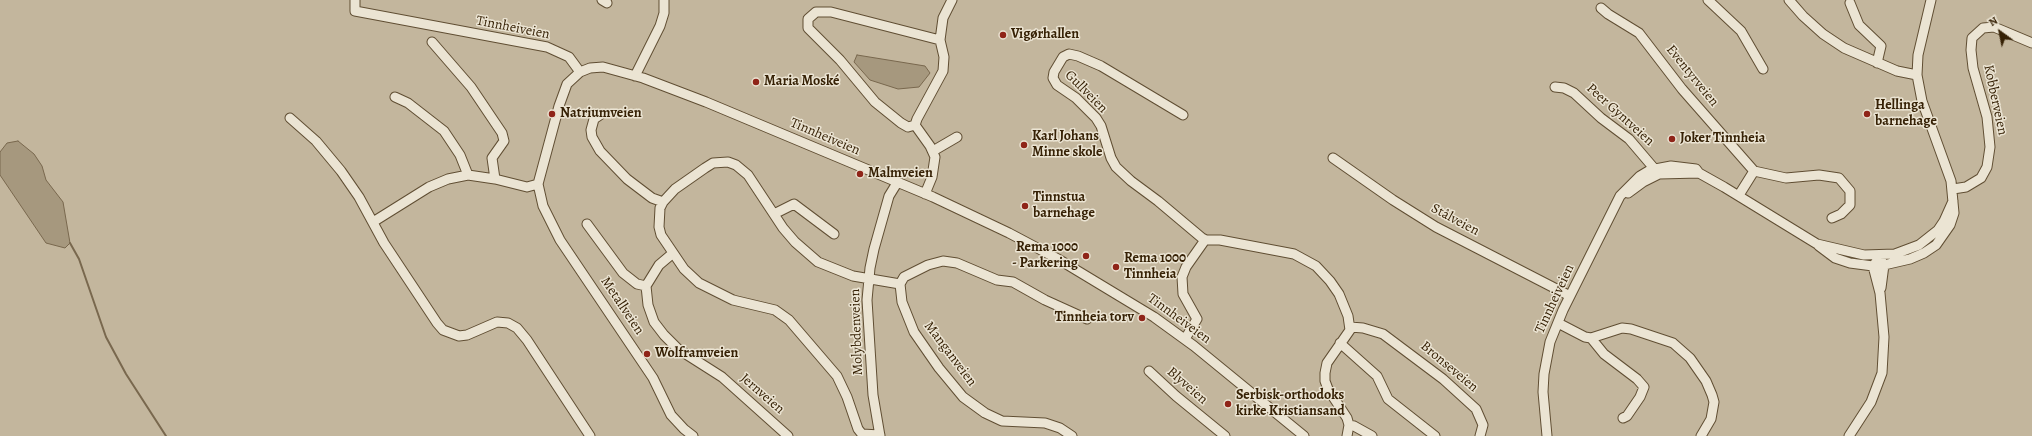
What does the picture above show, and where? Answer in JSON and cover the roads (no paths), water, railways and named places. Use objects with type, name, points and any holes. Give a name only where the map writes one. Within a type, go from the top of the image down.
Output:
[{"type":"street","name":"Tinnheiveien","points":[[355,0],[355,11],[547,48],[569,57],[580,72],[590,68],[603,67],[635,76],[706,102],[976,217],[1058,260],[1142,309],[1185,339],[1304,436]]},
{"type":"street","points":[[635,76],[660,26],[664,13],[664,0]]},
{"type":"street","points":[[915,125],[943,71],[944,57],[940,40],[943,18],[952,0]]},
{"type":"street","points":[[1708,0],[1741,31],[1763,69]]},
{"type":"street","points":[[1790,0],[1803,16],[1832,41],[1844,48],[1906,74],[1917,74]]},
{"type":"street","points":[[1817,244],[1835,258],[1860,265],[1884,265],[1910,259],[1936,245],[1950,224],[1954,213],[1949,175],[1922,101],[1917,74],[1918,55],[1931,0]]},
{"type":"street","points":[[1850,3],[1859,25],[1881,46],[1877,63]]},
{"type":"street","name":"Eventyrveien","points":[[1601,8],[1639,33],[1686,94],[1754,171]]},
{"type":"street","points":[[915,125],[908,127],[901,124],[875,102],[840,60],[808,28],[808,19],[816,12],[831,12],[940,40]]},
{"type":"street","name":"Kobberveien","points":[[1952,189],[1966,187],[1981,178],[1987,167],[1990,147],[1987,117],[1973,68],[1971,50],[1972,38],[1983,28],[1994,27],[2032,43]]},
{"type":"street","points":[[432,42],[472,87],[502,133],[504,141],[492,158],[496,179]]},
{"type":"street","name":"Gullveien","points":[[1182,115],[1101,66],[1078,56],[1071,54],[1063,57],[1054,72],[1053,78],[1057,85],[1076,98],[1098,122],[1116,167],[1131,181],[1205,240]]},
{"type":"street","name":"Metallveien","points":[[580,72],[565,88],[538,184],[543,206],[560,240],[643,362],[671,415],[693,436]]},
{"type":"street","name":"Peer Gyntveien","points":[[1555,86],[1564,88],[1574,93],[1601,118],[1635,144],[1657,172]]},
{"type":"street","points":[[395,96],[408,103],[444,131],[460,155],[468,175]]},
{"type":"street","points":[[600,114],[594,119],[591,130],[592,137],[600,151],[633,183],[652,198],[663,202]]},
{"type":"street","points":[[290,118],[308,132],[334,161],[359,197],[392,256],[443,330],[459,336],[467,335],[497,322],[508,323],[517,328],[527,340],[590,436]]},
{"type":"street","points":[[915,125],[933,151],[934,167],[925,194]]},
{"type":"street","points":[[933,151],[957,137]]},
{"type":"street","name":"Stålveien","points":[[1333,158],[1393,200],[1436,227],[1570,296]]},
{"type":"street","points":[[880,435],[862,434],[858,429],[847,397],[837,376],[789,320],[775,310],[733,300],[699,283],[684,269],[672,254],[661,235],[659,227],[660,208],[663,202],[675,189],[713,163],[728,162],[736,165],[748,175],[789,236],[818,262],[835,270],[869,280],[900,284],[904,277],[928,265],[942,261],[957,263],[997,280],[1013,282],[1044,300],[1087,319]]},
{"type":"street","points":[[1739,196],[1754,171],[1786,178],[1819,174],[1839,178],[1850,191],[1850,205],[1841,214],[1832,218]]},
{"type":"street","name":"Tinnheiveien","points":[[1547,436],[1543,392],[1544,374],[1547,352],[1558,323],[1570,296],[1617,204],[1633,188],[1657,172],[1699,173],[1817,244],[1852,253],[1879,256],[1908,250],[1929,238],[1944,221],[1952,201]]},
{"type":"street","points":[[372,222],[430,187],[448,179],[468,175],[496,179],[519,186],[538,184]]},
{"type":"street","name":"Molybdenveien","points":[[880,435],[872,383],[868,314],[869,280],[874,249],[883,215],[890,196],[897,183]]},
{"type":"street","points":[[774,214],[794,204],[834,234]]},
{"type":"street","points":[[587,224],[623,273],[637,284],[646,286],[658,265],[672,254]]},
{"type":"street","points":[[1185,339],[1197,319],[1183,294],[1182,277],[1186,267],[1205,240],[1220,240],[1288,252],[1308,261],[1323,272],[1333,285],[1348,316],[1350,327],[1346,337],[1340,343],[1327,363],[1325,373],[1325,381],[1328,388],[1343,410],[1349,425],[1347,436]]},
{"type":"street","points":[[1849,436],[1871,402],[1882,373],[1884,337],[1880,293],[1873,266],[1879,256],[1884,265],[1880,293]]},
{"type":"street","name":"Manganveien","points":[[900,284],[902,302],[914,332],[939,368],[967,400],[985,414],[1002,421],[1045,423],[1060,428],[1072,436]]},
{"type":"street","name":"Jernveien","points":[[646,286],[650,314],[664,336],[678,349],[722,377],[788,436]]},
{"type":"street","points":[[1558,323],[1584,337],[1591,338],[1622,328],[1631,329],[1665,339],[1684,352],[1706,381],[1714,402],[1711,418],[1701,436]]},
{"type":"street","name":"Bronseveien","points":[[1350,327],[1374,330],[1399,345],[1439,375],[1468,401],[1481,417],[1483,425],[1480,436]]},
{"type":"street","points":[[1591,338],[1604,354],[1637,379],[1644,387],[1643,392],[1634,406],[1623,418]]},
{"type":"street","points":[[1340,343],[1377,376],[1388,399],[1434,436]]},
{"type":"street","name":"Blyveien","points":[[1149,371],[1176,396],[1225,436]]},
{"type":"street","points":[[1349,425],[1354,426],[1372,436]]},
{"type":"waterway","points":[[70,243],[79,259],[106,337],[126,374],[166,436]]},
{"type":"place","name":"Vigørhallen","points":[[1003,35]]},
{"type":"place","name":"Maria Moské","points":[[756,82]]},
{"type":"place","name":"Natriumveien","points":[[552,114]]},
{"type":"place","name":"Hellinga barnehage","points":[[1867,114]]},
{"type":"place","name":"Joker Tinnheia","points":[[1672,139]]},
{"type":"place","name":"Karl Johans Minne skole","points":[[1024,145]]},
{"type":"place","name":"Malmveien","points":[[860,174]]},
{"type":"place","name":"Tinnstua barnehage","points":[[1025,206]]},
{"type":"place","name":"Rema 1000 - Parkering","points":[[1086,256]]},
{"type":"place","name":"Rema 1000 Tinnheia","points":[[1116,267]]},
{"type":"place","name":"Tinnheia torv","points":[[1142,318]]},
{"type":"place","name":"Wolframveien","points":[[647,354]]},
{"type":"place","name":"Serbisk-orthodoks kirke Kristiansand","points":[[1228,404]]}]
